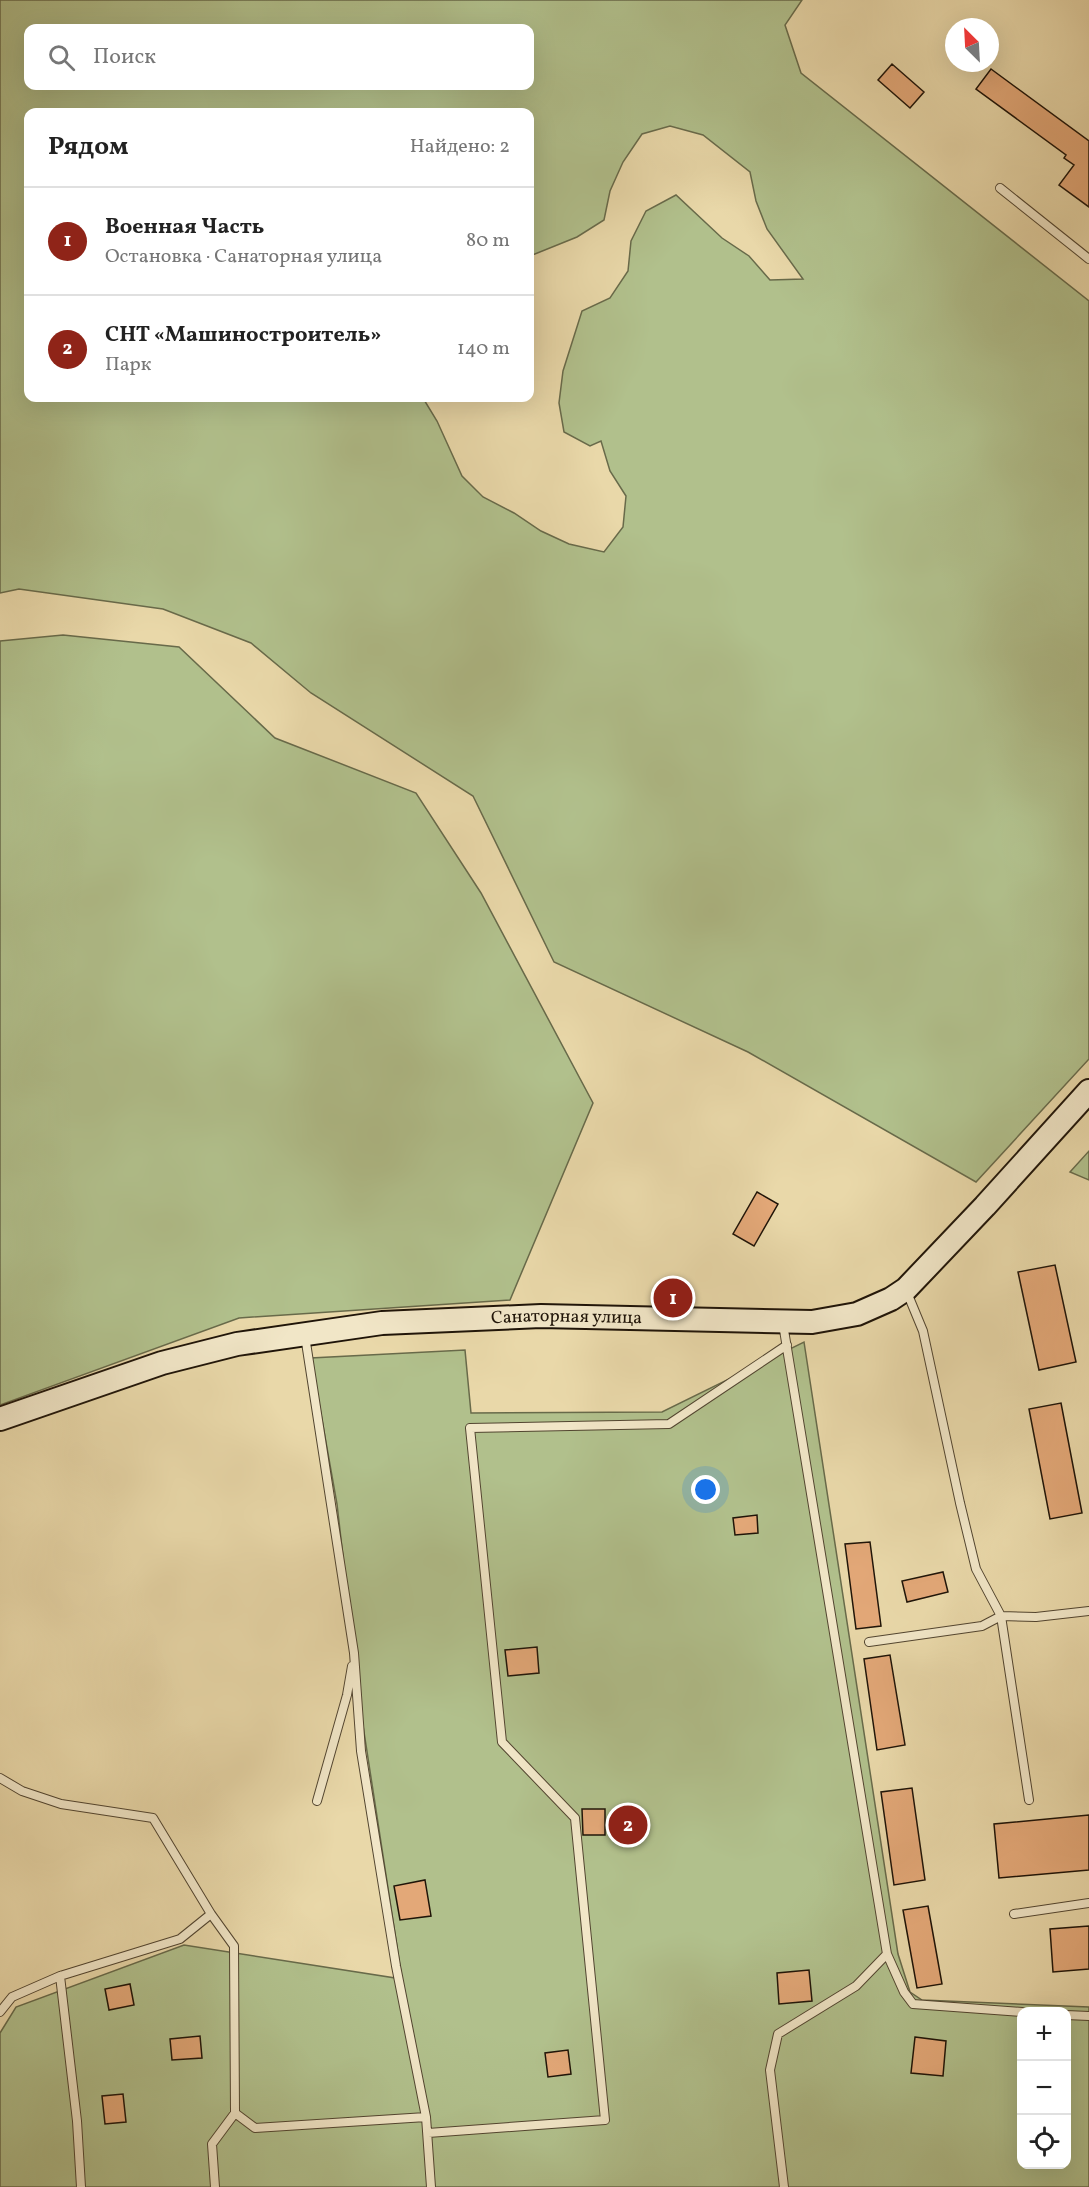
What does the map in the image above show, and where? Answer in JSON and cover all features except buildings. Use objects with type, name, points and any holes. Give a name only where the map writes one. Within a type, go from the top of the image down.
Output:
[{"type":"street","name":"Санаторная улица","points":[[0,1419],[162,1363],[237,1344],[382,1323],[541,1316],[666,1317],[785,1334],[812,1322],[857,1314],[891,1299],[906,1289],[1089,1091]]},
{"type":"lane","points":[[1000,188],[1089,259]]},
{"type":"lane","points":[[906,1289],[923,1331],[976,1569],[1001,1616],[1029,1800]]},
{"type":"lane","points":[[305,1334],[354,1653],[361,1750],[396,1966],[426,2117],[432,2187]]},
{"type":"lane","points":[[428,2133],[605,2120],[575,1818],[502,1742],[470,1428],[669,1424],[785,1334],[887,1954],[903,1992],[914,2004],[1017,2012]]},
{"type":"lane","points":[[869,1642],[982,1626],[1001,1616],[1036,1617],[1089,1611]]},
{"type":"lane","points":[[317,1801],[347,1695],[354,1653]]},
{"type":"lane","points":[[0,1778],[22,1791],[61,1804],[153,1818],[211,1914],[234,1946],[235,2113],[213,2144],[215,2187]]},
{"type":"lane","points":[[1014,1914],[1089,1903]]},
{"type":"lane","points":[[0,2012],[12,1997],[60,1976],[180,1939],[211,1914]]},
{"type":"lane","points":[[784,2187],[770,2070],[778,2034],[856,1986],[887,1954]]},
{"type":"lane","points":[[60,1976],[77,2121],[81,2187]]},
{"type":"lane","points":[[1071,2015],[1089,2016]]},
{"type":"lane","points":[[235,2113],[255,2127],[426,2117]]},
{"type":"green space","points":[[0,0],[802,0],[785,25],[801,73],[1089,301],[1089,1059],[976,1182],[748,1052],[554,962],[473,796],[311,693],[251,643],[163,609],[19,589],[0,593]]},
{"type":"green space","points":[[63,635],[179,647],[275,738],[416,793],[481,893],[593,1103],[510,1300],[239,1318],[0,1405],[0,641]]},
{"type":"green space","points":[[1089,1151],[1089,1180],[1070,1172]]},
{"type":"green space","points":[[804,1342],[898,1954],[910,1992],[922,2000],[1089,2007],[1089,2187],[0,2187],[0,2033],[16,2007],[184,1945],[402,1979],[360,1706],[337,1504],[311,1358],[465,1350],[471,1413],[662,1412]]},
{"type":"place","name":"Военная Часть","points":[[673,1298]]},
{"type":"place","name":"СНТ «Машиностроитель»","points":[[628,1825]]}]
